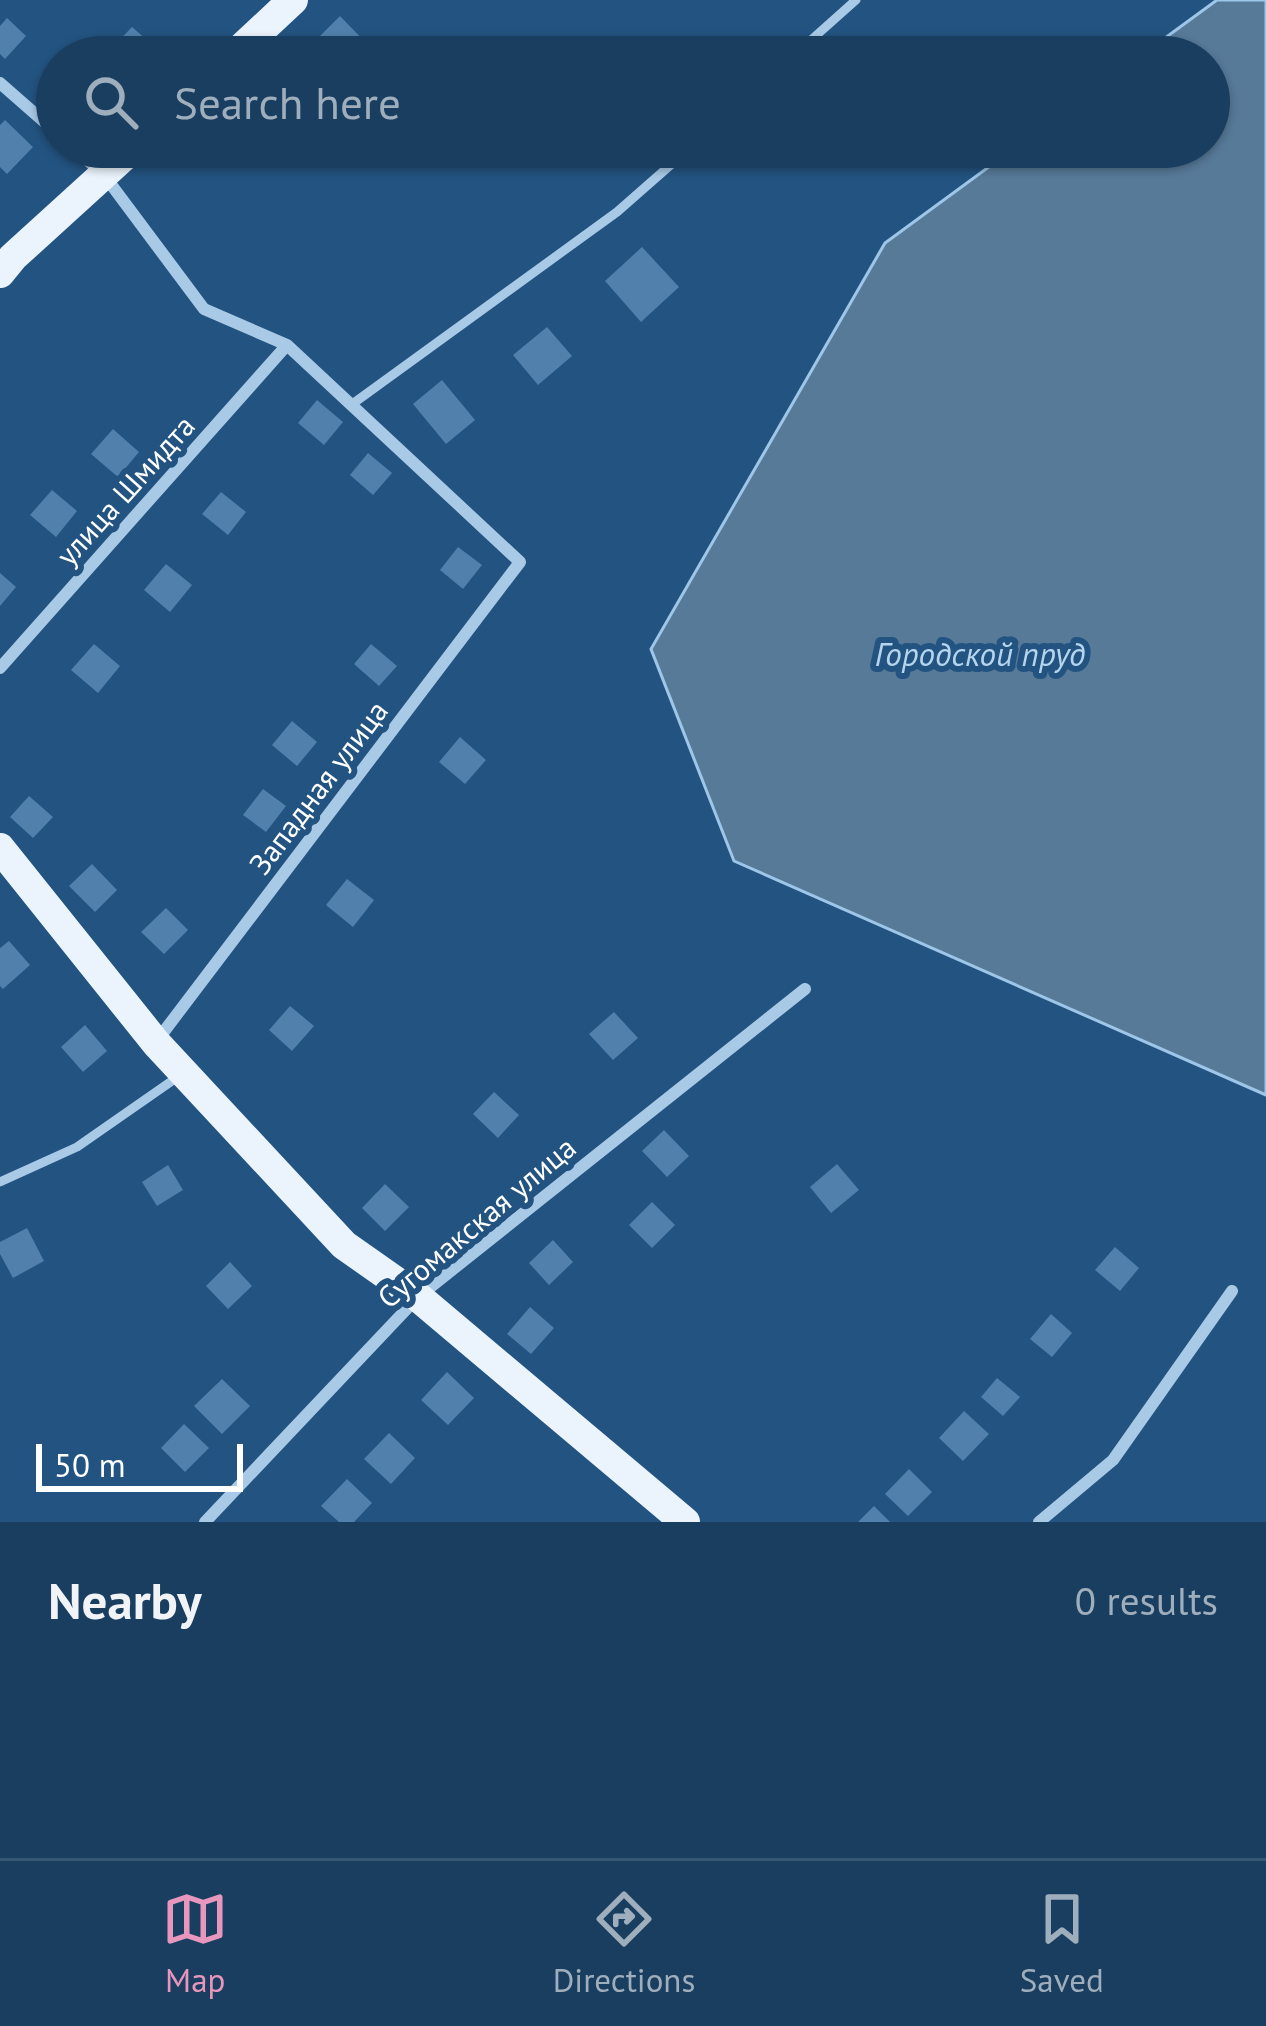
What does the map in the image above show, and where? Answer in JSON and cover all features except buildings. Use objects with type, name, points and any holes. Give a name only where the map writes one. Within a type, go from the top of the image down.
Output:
[{"type":"main road","points":[[254,36],[293,0]]},
{"type":"main road","points":[[0,273],[112,168]]},
{"type":"main road","points":[[0,848],[156,1042],[344,1245],[418,1297],[679,1520]]},
{"type":"street","points":[[0,82],[36,114]]},
{"type":"street","points":[[96,168],[204,309],[287,345],[352,405]]},
{"type":"street","name":"улица Шмидта","points":[[0,668],[287,345]]},
{"type":"street","name":"Западная улица","points":[[156,1042],[520,562],[352,405]]},
{"type":"street","name":"Сугомакская улица","points":[[205,1522],[418,1297],[806,989]]},
{"type":"street","points":[[1039,1522],[1113,1460],[1232,1291]]},
{"type":"lane","points":[[816,36],[856,0]]},
{"type":"lane","points":[[352,405],[617,212],[667,168]]},
{"type":"lane","points":[[0,1182],[76,1147],[184,1073]]},
{"type":"water","name":"Городской пруд","points":[[1217,0],[1266,0],[1266,1095],[734,861],[651,649],[885,243],[987,168],[1230,168],[1230,36],[1168,36]]}]
